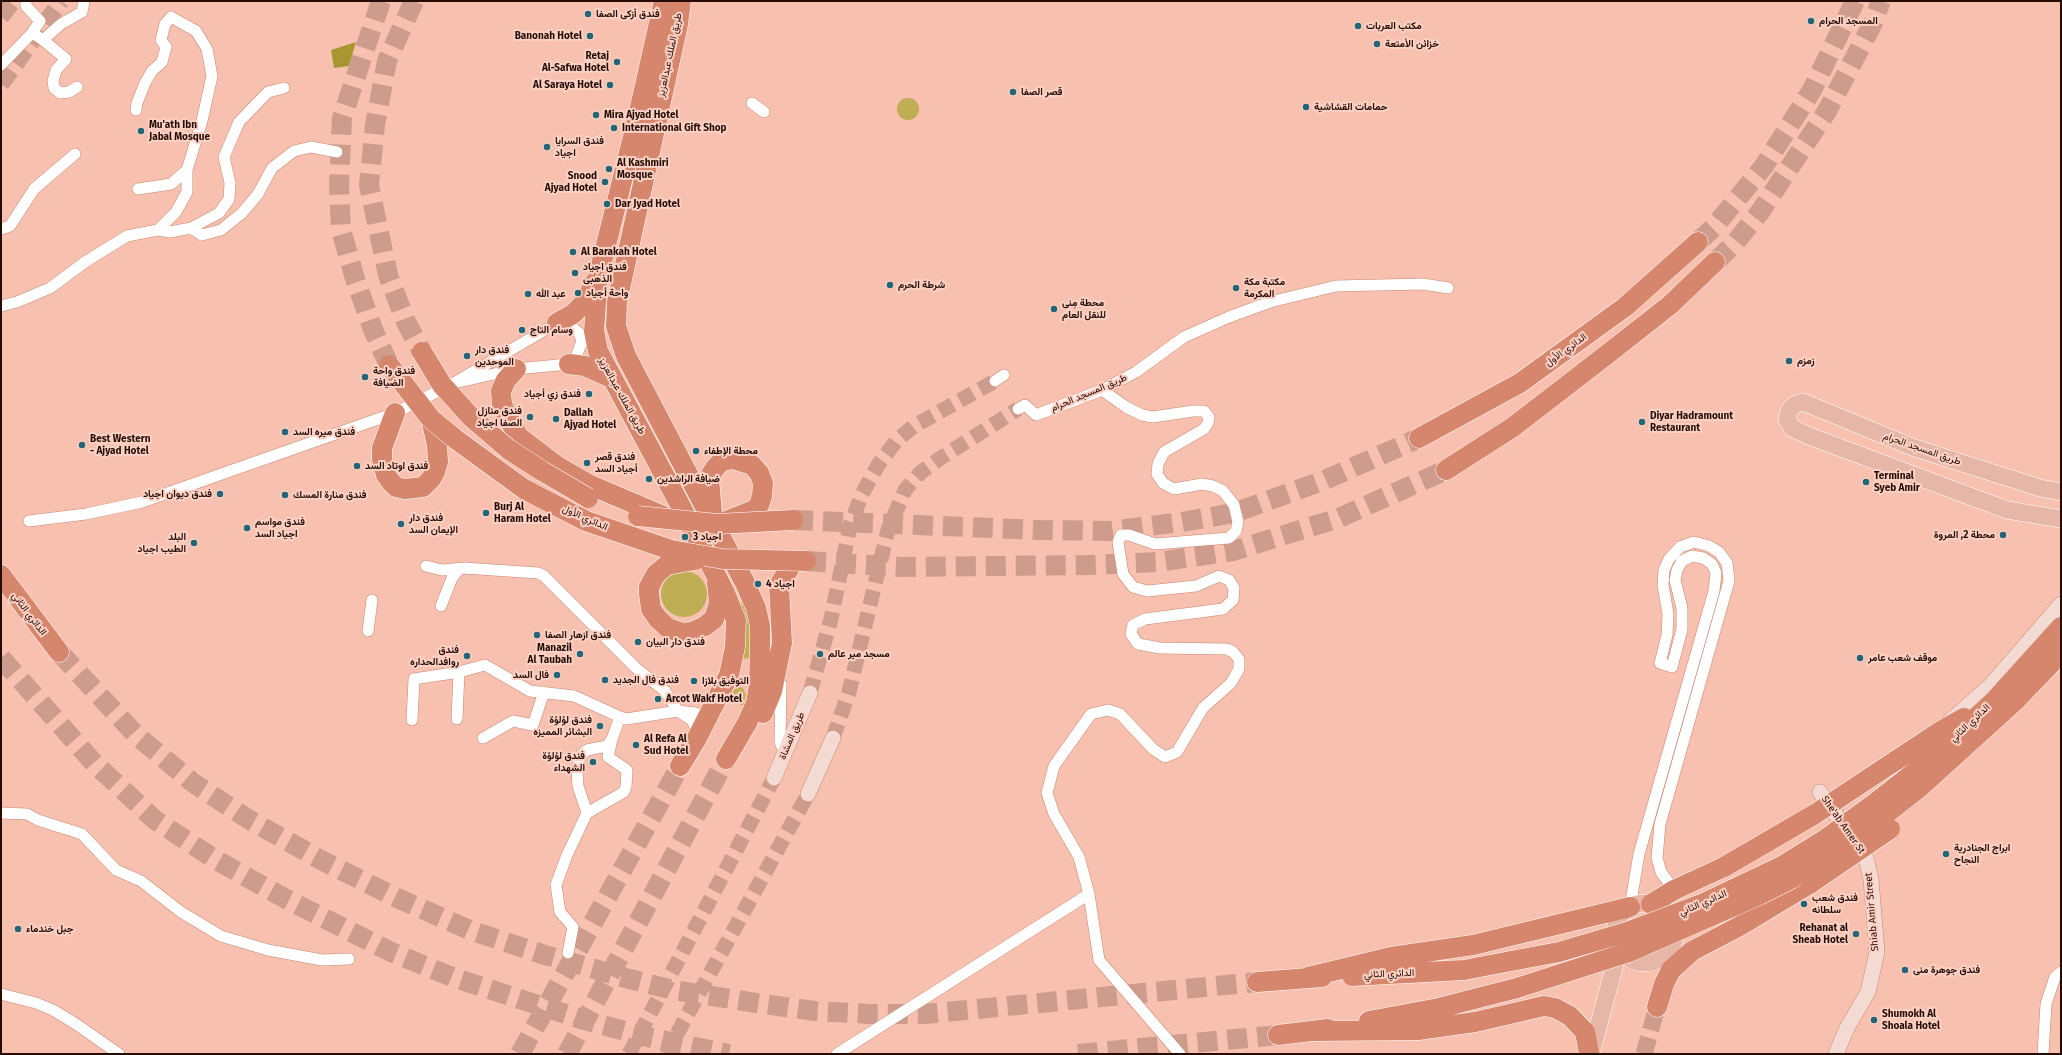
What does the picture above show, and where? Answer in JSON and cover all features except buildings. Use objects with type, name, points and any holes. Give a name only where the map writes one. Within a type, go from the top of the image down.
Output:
[{"type":"highway","points":[[651,57],[656,1]]},
{"type":"highway","name":"طريق الملك عبدالعزيز","points":[[664,1],[636,125],[598,277],[594,331],[598,351],[612,378],[720,568],[736,620],[735,640],[729,675],[698,738],[680,766]]},
{"type":"highway","name":"طريق الملك عبدالعزيز","points":[[681,1],[678,24],[617,302],[616,326],[626,356],[745,583],[756,608],[760,626],[759,684],[756,703],[726,759],[743,748],[760,718],[772,691],[779,665]]},
{"type":"highway","points":[[678,24],[685,1]]},
{"type":"highway","name":"الدائري الأول","points":[[1419,438],[1520,383],[1625,307],[1698,242]]},
{"type":"highway","points":[[1446,470],[1513,427],[1605,356],[1670,305],[1715,262]]},
{"type":"highway","points":[[557,323],[573,314],[585,302],[598,277]]},
{"type":"highway","name":"الدائري الأول","points":[[422,352],[442,384],[472,418],[508,449],[588,498],[643,514],[680,521],[715,525],[792,520]]},
{"type":"highway","points":[[569,364],[585,366],[612,378]]},
{"type":"highway","name":"الدائري الأول","points":[[389,365],[431,419],[524,489],[586,521],[720,568],[800,561],[779,585],[781,638],[779,665]]},
{"type":"highway","points":[[516,369],[506,380],[501,391],[502,404],[519,437],[557,466],[643,514]]},
{"type":"highway","points":[[623,395],[641,386]]},
{"type":"highway","points":[[395,414],[382,448],[382,459],[386,474],[396,487],[413,489],[423,487],[431,479],[438,462],[437,445],[431,419]]},
{"type":"highway","points":[[733,459],[752,465],[759,473],[762,482],[762,496],[759,505],[748,513],[715,525],[709,478],[714,468],[722,461],[733,459]]},
{"type":"highway","points":[[685,561],[720,568],[719,603],[714,619],[705,626],[692,632],[682,633],[668,628],[651,609],[649,587],[656,574],[667,564],[685,561]]},
{"type":"highway","name":"الدائري الثاني","points":[[1,575],[58,652]]},
{"type":"highway","name":"الدائري الثاني","points":[[1278,1035],[1314,1031],[1439,1008],[1517,988],[1629,952],[1759,896],[1791,879],[1822,859],[1883,816],[1931,759],[1995,700],[2061,627]]},
{"type":"highway","points":[[1657,1007],[1664,984],[1671,970],[1692,951],[1758,916],[1811,883],[1883,816],[1957,768],[2016,700],[2061,653]]},
{"type":"highway","points":[[1651,904],[1674,890],[1724,867],[1815,814],[1936,734],[1995,700]]},
{"type":"highway","name":"الدائري الثاني","points":[[1257,982],[1308,977],[1464,970],[1567,950],[1626,932],[1704,903],[1782,866],[1824,840],[1883,816]]},
{"type":"highway","points":[[1308,977],[1391,957],[1473,945],[1630,907]]},
{"type":"highway","points":[[1314,1031],[1418,1030],[1475,1022],[1544,1006],[1556,1008],[1570,1016],[1585,1032],[1590,1054]]},
{"type":"main road","name":"طريق المسجد الحرام","points":[[2061,492],[2040,488],[1912,447],[1803,402],[1794,405],[1789,411],[1787,418],[1792,428],[1809,436],[1935,481],[2007,510],[2061,520]]},
{"type":"main road","points":[[1657,1007],[1667,955],[1674,943],[1675,929],[1667,912],[1660,907],[1651,904],[1644,903],[1630,907],[1622,913],[1616,926],[1615,940],[1624,956],[1641,964],[1659,960],[1667,955]]},
{"type":"main road","points":[[1590,1054],[1619,949]]},
{"type":"street","points":[[1,65],[32,33],[40,21],[26,6],[26,1]]},
{"type":"street","points":[[43,40],[61,24],[82,12],[84,1]]},
{"type":"street","points":[[136,110],[137,103],[145,83],[152,71],[162,62],[166,47],[161,40],[165,24],[171,17],[196,31],[207,49],[212,76],[202,121],[187,170],[187,192],[176,212],[158,230]]},
{"type":"street","points":[[32,33],[66,59],[56,70],[53,81],[54,88],[60,93],[69,92],[77,87]]},
{"type":"street","points":[[1,306],[17,302],[50,288],[85,262],[127,236],[158,230],[170,232],[190,228],[219,213],[229,198],[230,183],[224,157],[240,122],[268,92],[284,88]]},
{"type":"street","points":[[752,103],[764,112]]},
{"type":"street","points":[[190,228],[202,235],[221,230],[242,213],[250,204],[258,194],[272,168],[294,151],[311,147],[337,152]]},
{"type":"street","points":[[1,229],[10,226],[34,189],[75,154]]},
{"type":"street","points":[[138,189],[171,184],[187,170]]},
{"type":"street","name":"طريق المسجد الحرام","points":[[1021,407],[1036,414],[1102,390],[1136,372],[1184,337],[1229,317],[1270,302],[1336,286],[1423,284],[1448,288]]},
{"type":"street","points":[[30,521],[86,514],[142,502],[395,414],[454,383],[557,323],[570,325],[579,333],[582,341],[576,357],[569,364],[516,369],[454,383]]},
{"type":"street","points":[[1102,390],[1126,407],[1142,415],[1153,417],[1204,411],[1209,417],[1208,423],[1204,429],[1164,452],[1158,464],[1157,474],[1164,483],[1174,489],[1202,484],[1213,486],[1223,491],[1234,505],[1238,522],[1236,531],[1229,538],[1155,544],[1129,535],[1121,535],[1118,542],[1123,574],[1133,587],[1147,591],[1196,586],[1219,576],[1229,580],[1234,588],[1233,600],[1223,609],[1145,619],[1133,625],[1131,634],[1138,644],[1160,648],[1227,649],[1233,652],[1239,659],[1239,669],[1231,683],[1203,708],[1177,752],[1165,757],[1153,750],[1120,714],[1108,710],[1091,714],[1054,766],[1047,793],[1054,814],[1079,857],[1089,894],[1099,960],[1180,1054]]},
{"type":"street","points":[[1630,907],[1638,854],[1714,591],[1716,573],[1712,564],[1703,558],[1692,556],[1682,561],[1677,570],[1675,580],[1682,608],[1682,628],[1672,667],[1660,663],[1667,635],[1668,614],[1663,585],[1664,570],[1669,559],[1680,547],[1694,542],[1709,546],[1719,552],[1727,563],[1729,581],[1660,824],[1657,858],[1661,872],[1674,890]]},
{"type":"street","points":[[426,566],[442,570],[459,569],[538,573],[544,576],[636,668],[665,691],[678,711],[692,720],[698,738]]},
{"type":"street","points":[[441,606],[452,578],[459,569]]},
{"type":"street","points":[[368,631],[372,600]]},
{"type":"street","points":[[1936,734],[1990,686],[2061,604]]},
{"type":"street","points":[[412,720],[414,679],[459,672],[484,665],[530,691],[574,696],[620,717],[626,718],[678,711],[695,713],[709,717]]},
{"type":"street","points":[[779,665],[781,683],[780,742],[782,747],[786,750]]},
{"type":"street","points":[[457,719],[459,672]]},
{"type":"street","points":[[482,738],[513,720],[533,725],[544,692]]},
{"type":"street","name":"طريق المشاة","points":[[774,778],[810,692]]},
{"type":"street","points":[[568,953],[573,927],[560,912],[556,885],[567,855],[587,813],[624,792],[627,770],[608,757],[612,739],[620,717]]},
{"type":"street","points":[[808,794],[833,738]]},
{"type":"street","points":[[587,813],[578,786],[577,770],[580,756],[587,750],[607,746],[612,739]]},
{"type":"street","name":"She'ab Amer St","points":[[1820,792],[1866,858]]},
{"type":"street","points":[[1,813],[27,814],[38,820],[82,834],[116,870],[141,881],[181,912],[221,936],[268,950],[322,960],[349,959]]},
{"type":"street","name":"Shiab Amir Street","points":[[1836,1054],[1847,1028],[1868,992],[1877,952],[1871,879],[1866,858]]},
{"type":"street","points":[[837,1054],[1089,894]]},
{"type":"street","points":[[2043,1054],[2046,1004],[2055,977],[2061,972]]},
{"type":"street","points":[[1,994],[36,1003],[53,1010],[83,1028],[119,1054]]},
{"type":"shaded area","points":[[356,42],[349,66],[334,68],[331,50]]},
{"type":"shaded area","points":[[908,98],[916,101],[919,109],[916,117],[908,120],[900,117],[897,109],[900,101]]},
{"type":"shaded area","points":[[684,571],[697,575],[703,581],[707,594],[703,607],[697,613],[684,617],[671,613],[665,607],[661,594],[665,581],[671,575]]},
{"type":"shaded area","points":[[741,597],[751,629],[751,658],[740,659],[743,629]]},
{"type":"shaded area","points":[[737,686],[743,688],[746,695],[743,706],[735,701],[727,700]]},
{"type":"tunnel","points":[[1,17],[13,1]]},
{"type":"tunnel","points":[[1,84],[61,1]]},
{"type":"tunnel","points":[[381,1],[342,118],[339,186],[341,230],[356,282],[374,332],[389,365]]},
{"type":"tunnel","points":[[414,1],[387,61],[375,125],[369,185],[388,275],[406,322],[422,352]]},
{"type":"tunnel","points":[[1698,242],[1714,227],[1764,166],[1812,90],[1855,1]]},
{"type":"tunnel","points":[[1715,262],[1734,244],[1760,212],[1827,111],[1872,25],[1881,1]]},
{"type":"tunnel","points":[[810,693],[831,619],[850,526],[862,494],[878,465],[896,441],[914,426],[995,381]]},
{"type":"tunnel","points":[[833,738],[849,692],[888,530],[905,490],[920,473],[939,459],[1018,409]]},
{"type":"tunnel","points":[[793,520],[1040,530],[1109,531],[1182,522],[1234,513],[1325,480],[1419,438]]},
{"type":"tunnel","points":[[806,561],[901,567],[1089,565],[1158,562],[1233,551],[1339,518],[1446,470]]},
{"type":"tunnel","points":[[59,652],[136,735],[192,782],[248,819],[321,860],[397,898],[472,931],[545,955],[622,977],[673,990],[763,1004],[815,1011],[870,1014],[925,1014],[1257,982]]},
{"type":"tunnel","points":[[1,658],[94,763],[155,820],[216,860],[288,900],[389,951],[452,977],[581,1019],[647,1037],[729,1054]]},
{"type":"tunnel","points":[[567,1054],[726,759]]},
{"type":"tunnel","points":[[520,1054],[680,766]]},
{"type":"tunnel","points":[[629,1054],[774,778]]},
{"type":"tunnel","points":[[666,1054],[808,794]]},
{"type":"tunnel","points":[[1644,1054],[1657,1007]]},
{"type":"tunnel","points":[[1078,1054],[1278,1035]]},
{"type":"place","name":"فندق أزكى الصفا","points":[[588,14]]},
{"type":"place","name":"المسجد الحرام","points":[[1811,21]]},
{"type":"place","name":"مكتب العربات","points":[[1358,26]]},
{"type":"place","name":"Banonah Hotel","points":[[590,36]]},
{"type":"place","name":"خزائن الأمتعة","points":[[1377,44]]},
{"type":"place","name":"Retaj Al-Safwa Hotel","points":[[617,62]]},
{"type":"place","name":"Al Saraya Hotel","points":[[610,85]]},
{"type":"place","name":"قصر الصفا","points":[[1013,92]]},
{"type":"place","name":"حمامات القشاشية","points":[[1306,107]]},
{"type":"place","name":"Mira Ajyad Hotel","points":[[596,115]]},
{"type":"place","name":"International Gift Shop","points":[[614,128]]},
{"type":"place","name":"Mu'ath Ibn Jabal Mosque","points":[[141,131]]},
{"type":"place","name":"فندق السرايا اجياد","points":[[547,147]]},
{"type":"place","name":"Al Kashmiri Mosque","points":[[609,169]]},
{"type":"place","name":"Snood Ajyad Hotel","points":[[605,182]]},
{"type":"place","name":"Dar Jyad Hotel","points":[[607,204]]},
{"type":"place","name":"Al Barakah Hotel","points":[[573,252]]},
{"type":"place","name":"فندق اجیاد الذهبی","points":[[575,273]]},
{"type":"place","name":"شرطة الحرم","points":[[890,285]]},
{"type":"place","name":"مكتبة مكة المكرمة","points":[[1236,288]]},
{"type":"place","name":"واحة أجياد","points":[[578,293]]},
{"type":"place","name":"عبد الله","points":[[528,294]]},
{"type":"place","name":"محطة مِنى للنقل العام","points":[[1054,309]]},
{"type":"place","name":"وسام التاج","points":[[522,330]]},
{"type":"place","name":"فندق دار الموحدین","points":[[467,356]]},
{"type":"place","name":"زمزم","points":[[1789,361]]},
{"type":"place","name":"فندق واحة الضيافة","points":[[365,377]]},
{"type":"place","name":"فندق زي أجياد","points":[[589,394]]},
{"type":"place","name":"فندق منازل الصفا اجیاد","points":[[530,417]]},
{"type":"place","name":"Dallah Ajyad Hotel","points":[[556,419]]},
{"type":"place","name":"Diyar Hadramount Restaurant","points":[[1642,422]]},
{"type":"place","name":"فندق ميره السد","points":[[285,432]]},
{"type":"place","name":"Best Western - Ajyad Hotel","points":[[82,445]]},
{"type":"place","name":"محطة الإطفاء","points":[[696,451]]},
{"type":"place","name":"فندق قصر أجياد السد","points":[[587,463]]},
{"type":"place","name":"فندق اوتاد السد","points":[[357,466]]},
{"type":"place","name":"ضيافة الراشدين","points":[[649,479]]},
{"type":"place","name":"Terminal Syeb Amir","points":[[1866,482]]},
{"type":"place","name":"فندق ديوان اجياد","points":[[220,494]]},
{"type":"place","name":"فندق منارة المسك","points":[[285,495]]},
{"type":"place","name":"Burj Al Haram Hotel","points":[[486,513]]},
{"type":"place","name":"فندق دار الإيمان السد","points":[[401,524]]},
{"type":"place","name":"فندق مواسم اجياد السد","points":[[247,528]]},
{"type":"place","name":"محطة 2, المروة","points":[[2003,535]]},
{"type":"place","name":"اجياد 3","points":[[685,537]]},
{"type":"place","name":"البلد الطيب اجياد","points":[[194,543]]},
{"type":"place","name":"اجياد 4","points":[[758,584]]},
{"type":"place","name":"فندق ازهار الصفا","points":[[537,635]]},
{"type":"place","name":"فندق دار البيان","points":[[638,642]]},
{"type":"place","name":"Manazil Al Taubah","points":[[580,654]]},
{"type":"place","name":"مسجد مير عالم","points":[[820,654]]},
{"type":"place","name":"فندق روافدالحدارہ","points":[[467,656]]},
{"type":"place","name":"موقف شعب عامر","points":[[1860,658]]},
{"type":"place","name":"فال السد","points":[[557,675]]},
{"type":"place","name":"فندق فال الجديد","points":[[605,680]]},
{"type":"place","name":"التوفيق بلازا","points":[[694,681]]},
{"type":"place","name":"Arcot Wakf Hotel","points":[[658,699]]},
{"type":"place","name":"فندق لؤلؤة البشائر المميزه","points":[[600,726]]},
{"type":"place","name":"Al Refa Al Sud Hotel","points":[[636,745]]},
{"type":"place","name":"فندق لؤلؤة الشهداء","points":[[593,762]]},
{"type":"place","name":"ابراج الجنادرية النجاح","points":[[1946,854]]},
{"type":"place","name":"فندق شعب سلطانه","points":[[1804,904]]},
{"type":"place","name":"جبل خندماء","points":[[18,929]]},
{"type":"place","name":"Rehanat al Sheab Hotel","points":[[1856,934]]},
{"type":"place","name":"فندق جوهرة منى","points":[[1905,970]]},
{"type":"place","name":"Shumokh Al Shoala Hotel","points":[[1874,1020]]}]
